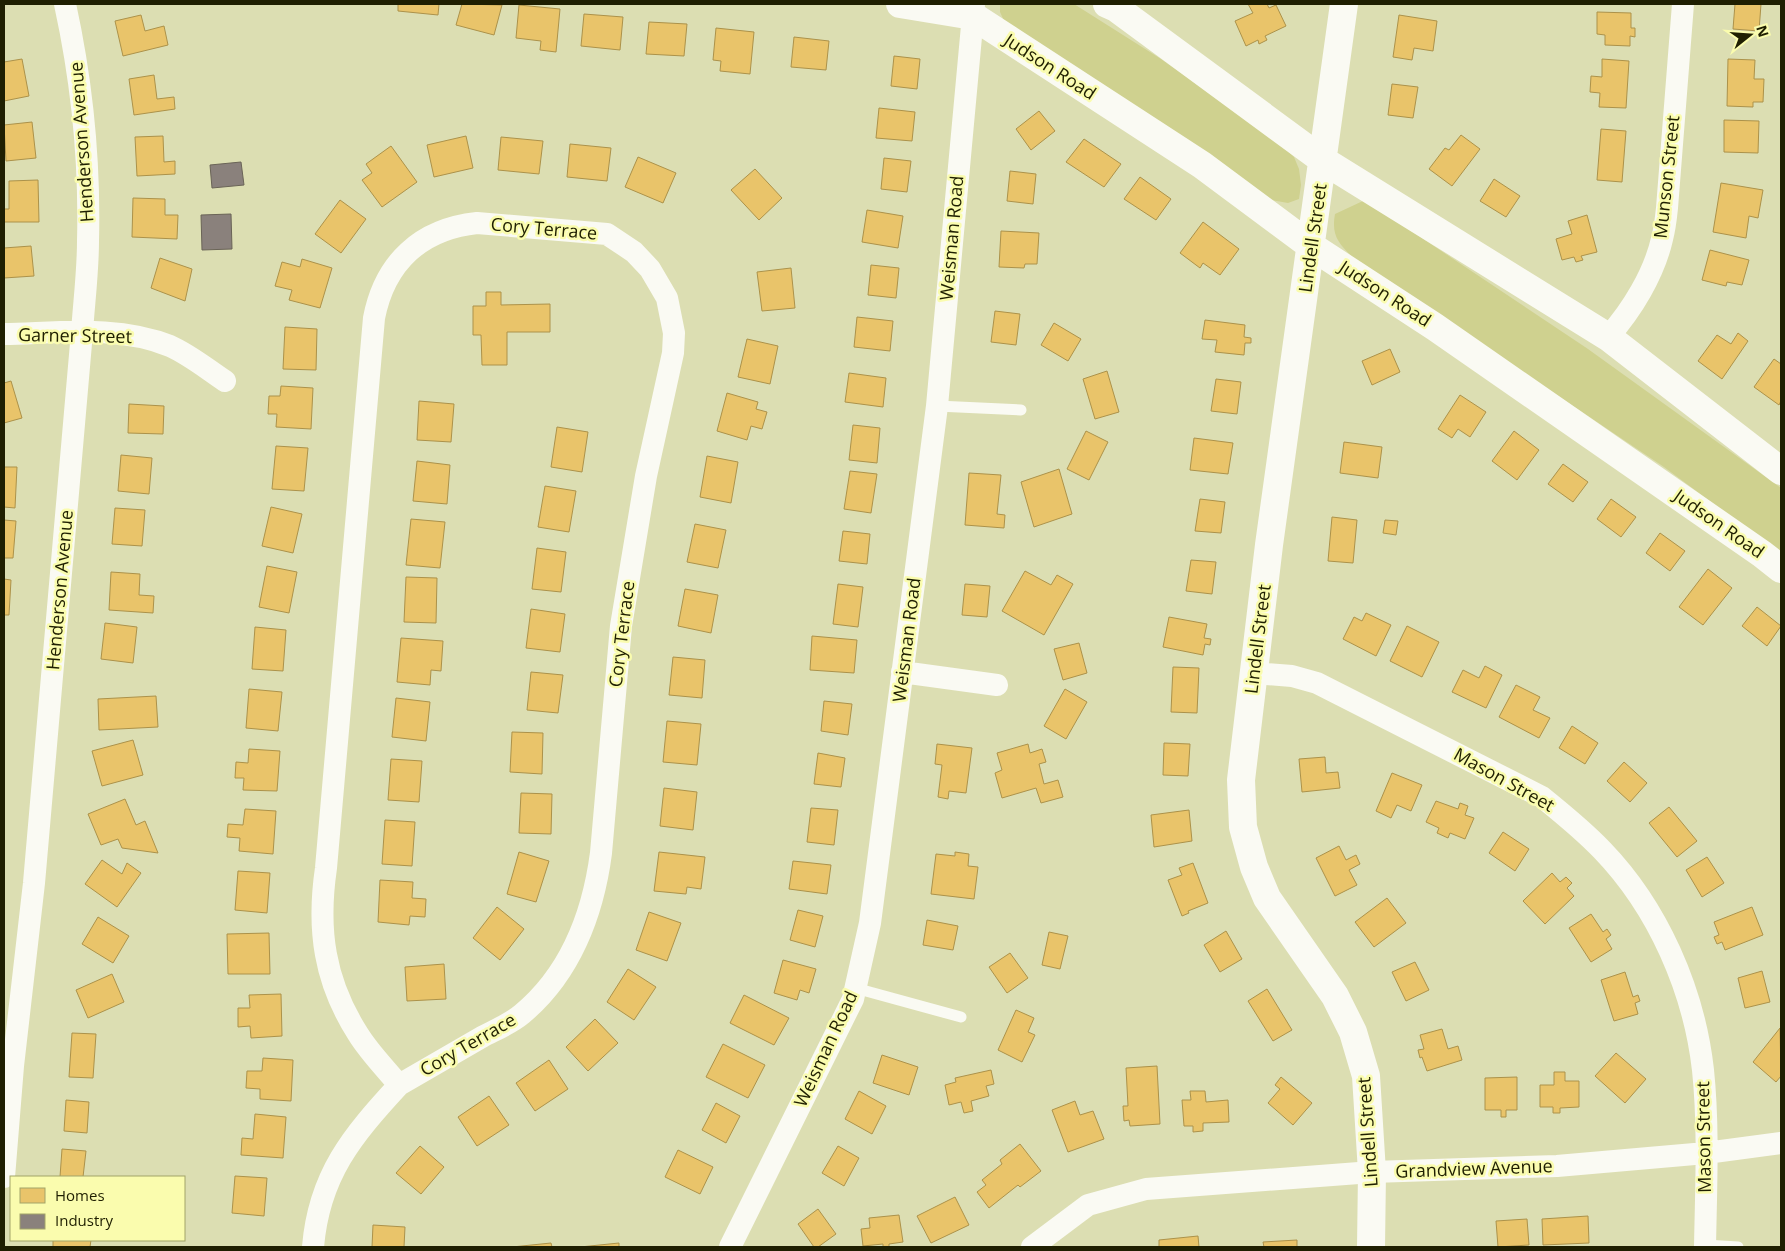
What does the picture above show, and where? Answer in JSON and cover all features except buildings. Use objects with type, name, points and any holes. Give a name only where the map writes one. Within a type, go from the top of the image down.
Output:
[{"type":"street","name":"Henderson Avenue","points":[[4,1177],[8,1066],[34,883],[82,332],[88,242],[86,150],[76,52],[65,4]]},
{"type":"street","name":"Judson Road","points":[[900,4],[974,10],[1202,165],[1311,246],[1435,327],[1781,568]]},
{"type":"street","points":[[1107,4],[1116,8],[1324,161],[1608,337],[1781,471]]},
{"type":"street","name":"Lindell Street","points":[[1344,4],[1324,161],[1269,545],[1241,780],[1244,827],[1254,867],[1267,898],[1335,996],[1353,1032],[1366,1076],[1372,1172],[1371,1247]]},
{"type":"street","name":"Munson Street","points":[[1608,337],[1635,301],[1657,256],[1662,238],[1667,208],[1682,4]]},
{"type":"street","name":"Weisman Road","points":[[730,1247],[853,999],[870,923],[937,406],[974,10]]},
{"type":"street","name":"Cory Terrace","points":[[313,1247],[321,1201],[338,1162],[358,1131],[399,1085],[520,1016],[526,1010],[548,986],[572,950],[583,927],[597,884],[621,626],[646,476],[673,353],[674,333],[667,298],[650,269],[634,252],[607,234],[478,223],[448,228],[425,239],[407,253],[384,283],[376,306],[326,868],[322,894],[322,932],[331,980],[344,1010],[359,1036],[399,1085]]},
{"type":"street","name":"Garner Street","points":[[4,334],[82,332],[128,334],[184,353],[225,380]]},
{"type":"street","points":[[902,672],[998,685]]},
{"type":"street","name":"Mason Street","points":[[1253,673],[1292,676],[1311,681],[1542,797],[1573,822],[1603,851],[1623,874],[1664,939],[1673,958],[1691,1010],[1703,1070],[1706,1153],[1705,1246]]},
{"type":"street","name":"Grandview Avenue","points":[[1032,1247],[1088,1205],[1146,1189],[1372,1172],[1557,1166],[1706,1153],[1781,1143]]},
{"type":"lane","points":[[937,406],[1021,410]]},
{"type":"lane","points":[[855,988],[961,1017]]},
{"type":"lane","points":[[1705,1246],[1738,1247]]},
{"type":"green space","points":[[1000,4],[1074,4],[1161,59],[1277,140],[1294,157],[1299,169],[1301,185],[1299,199],[1288,203],[1271,200],[1006,25],[1000,12]]},
{"type":"green space","points":[[1365,200],[1588,349],[1781,488],[1781,554],[1664,467],[1354,259],[1337,239],[1334,228],[1335,214]]}]
